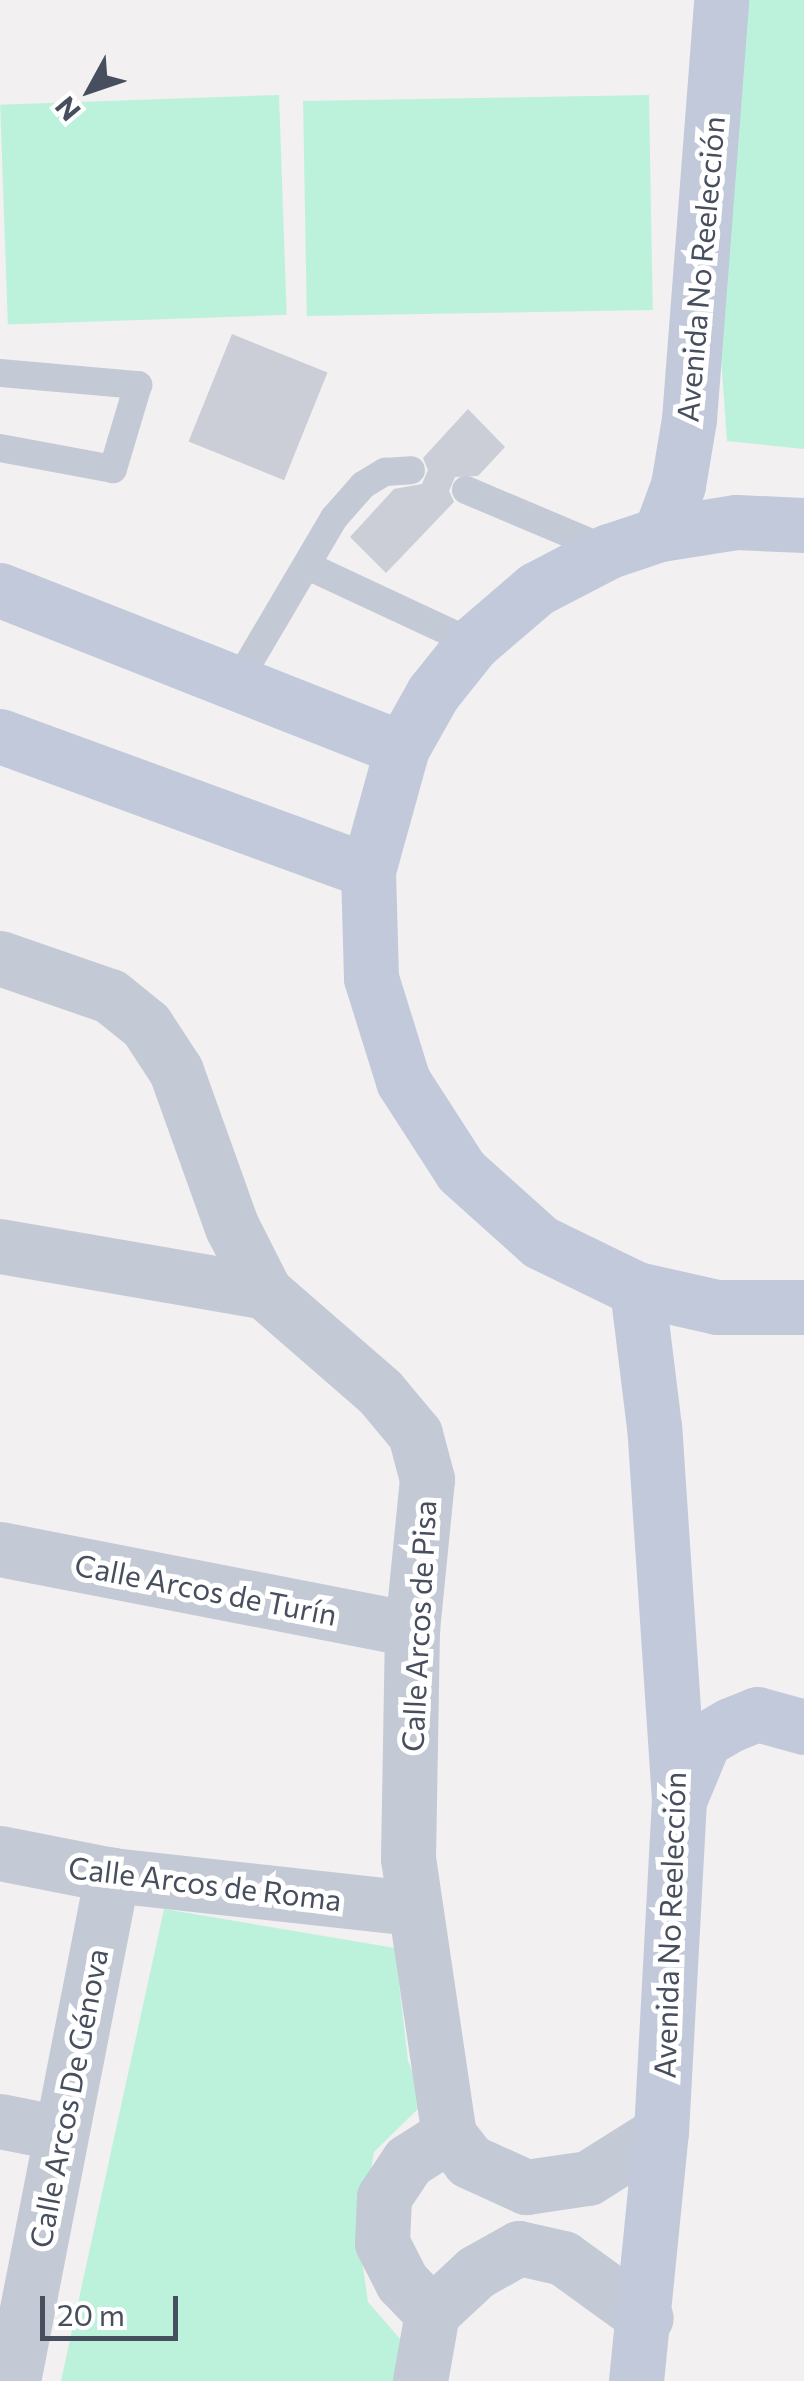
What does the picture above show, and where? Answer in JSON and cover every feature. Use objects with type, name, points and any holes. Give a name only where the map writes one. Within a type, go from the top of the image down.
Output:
[{"type":"main road","name":"Avenida No Reelección","points":[[660,534],[678,485],[689,419],[721,0]]},
{"type":"main road","points":[[804,525],[736,522],[660,534],[609,551],[536,589],[474,643],[433,693],[402,748],[368,872],[371,978],[403,1081],[460,1171],[540,1242],[637,1290],[717,1307],[804,1307]]},
{"type":"main road","points":[[0,590],[402,748]]},
{"type":"main road","points":[[0,736],[368,872]]},
{"type":"main road","name":"Avenida No Reelección","points":[[636,2381],[646,2318],[660,2132],[679,1800],[654,1427],[637,1290]]},
{"type":"main road","points":[[679,1800],[704,1740],[757,1714],[804,1727]]},
{"type":"street","name":"Calle Arcos de Pisa","points":[[0,958],[110,996],[146,1025],[176,1071],[232,1227],[265,1292],[380,1392],[415,1434],[427,1479],[412,1629],[411,1908],[435,2017],[449,2135]]},
{"type":"street","points":[[0,1246],[265,1292]]},
{"type":"street","name":"Calle Arcos de Turín","points":[[0,1549],[412,1629]]},
{"type":"street","name":"Calle Arcos de Roma","points":[[0,1853],[112,1875],[411,1908]]},
{"type":"street","name":"Calle Arcos De Génova","points":[[13,2381],[112,1875]]},
{"type":"street","points":[[0,2121],[60,2134]]},
{"type":"street","points":[[432,2313],[402,2282],[382,2243],[384,2197],[408,2162],[449,2135],[469,2161],[526,2187],[588,2178],[660,2132]]},
{"type":"street","points":[[518,2248],[526,2187]]},
{"type":"street","points":[[420,2381],[432,2313],[476,2272],[518,2248],[563,2258],[646,2318]]},
{"type":"lane","points":[[0,374],[138,385],[113,468],[0,448]]},
{"type":"lane","points":[[238,681],[310,567],[334,518],[363,485],[384,472],[411,470]]},
{"type":"lane","points":[[466,490],[609,551]]},
{"type":"lane","points":[[310,567],[474,643]]},
{"type":"green space","points":[[721,0],[804,0],[804,449],[727,441],[708,175]]},
{"type":"green space","points":[[279,95],[287,315],[8,325],[0,105]]},
{"type":"green space","points":[[649,95],[653,310],[307,316],[303,101]]},
{"type":"green space","points":[[164,1909],[395,1948],[408,2061],[425,2102],[374,2152],[359,2239],[368,2302],[408,2348],[401,2381],[61,2381]]},
{"type":"building","points":[[232,334],[327,373],[284,480],[189,442]]},
{"type":"building","points":[[468,409],[505,447],[478,476],[455,477],[449,491],[454,502],[386,573],[350,537],[394,489],[422,484],[428,470],[423,458]]}]
